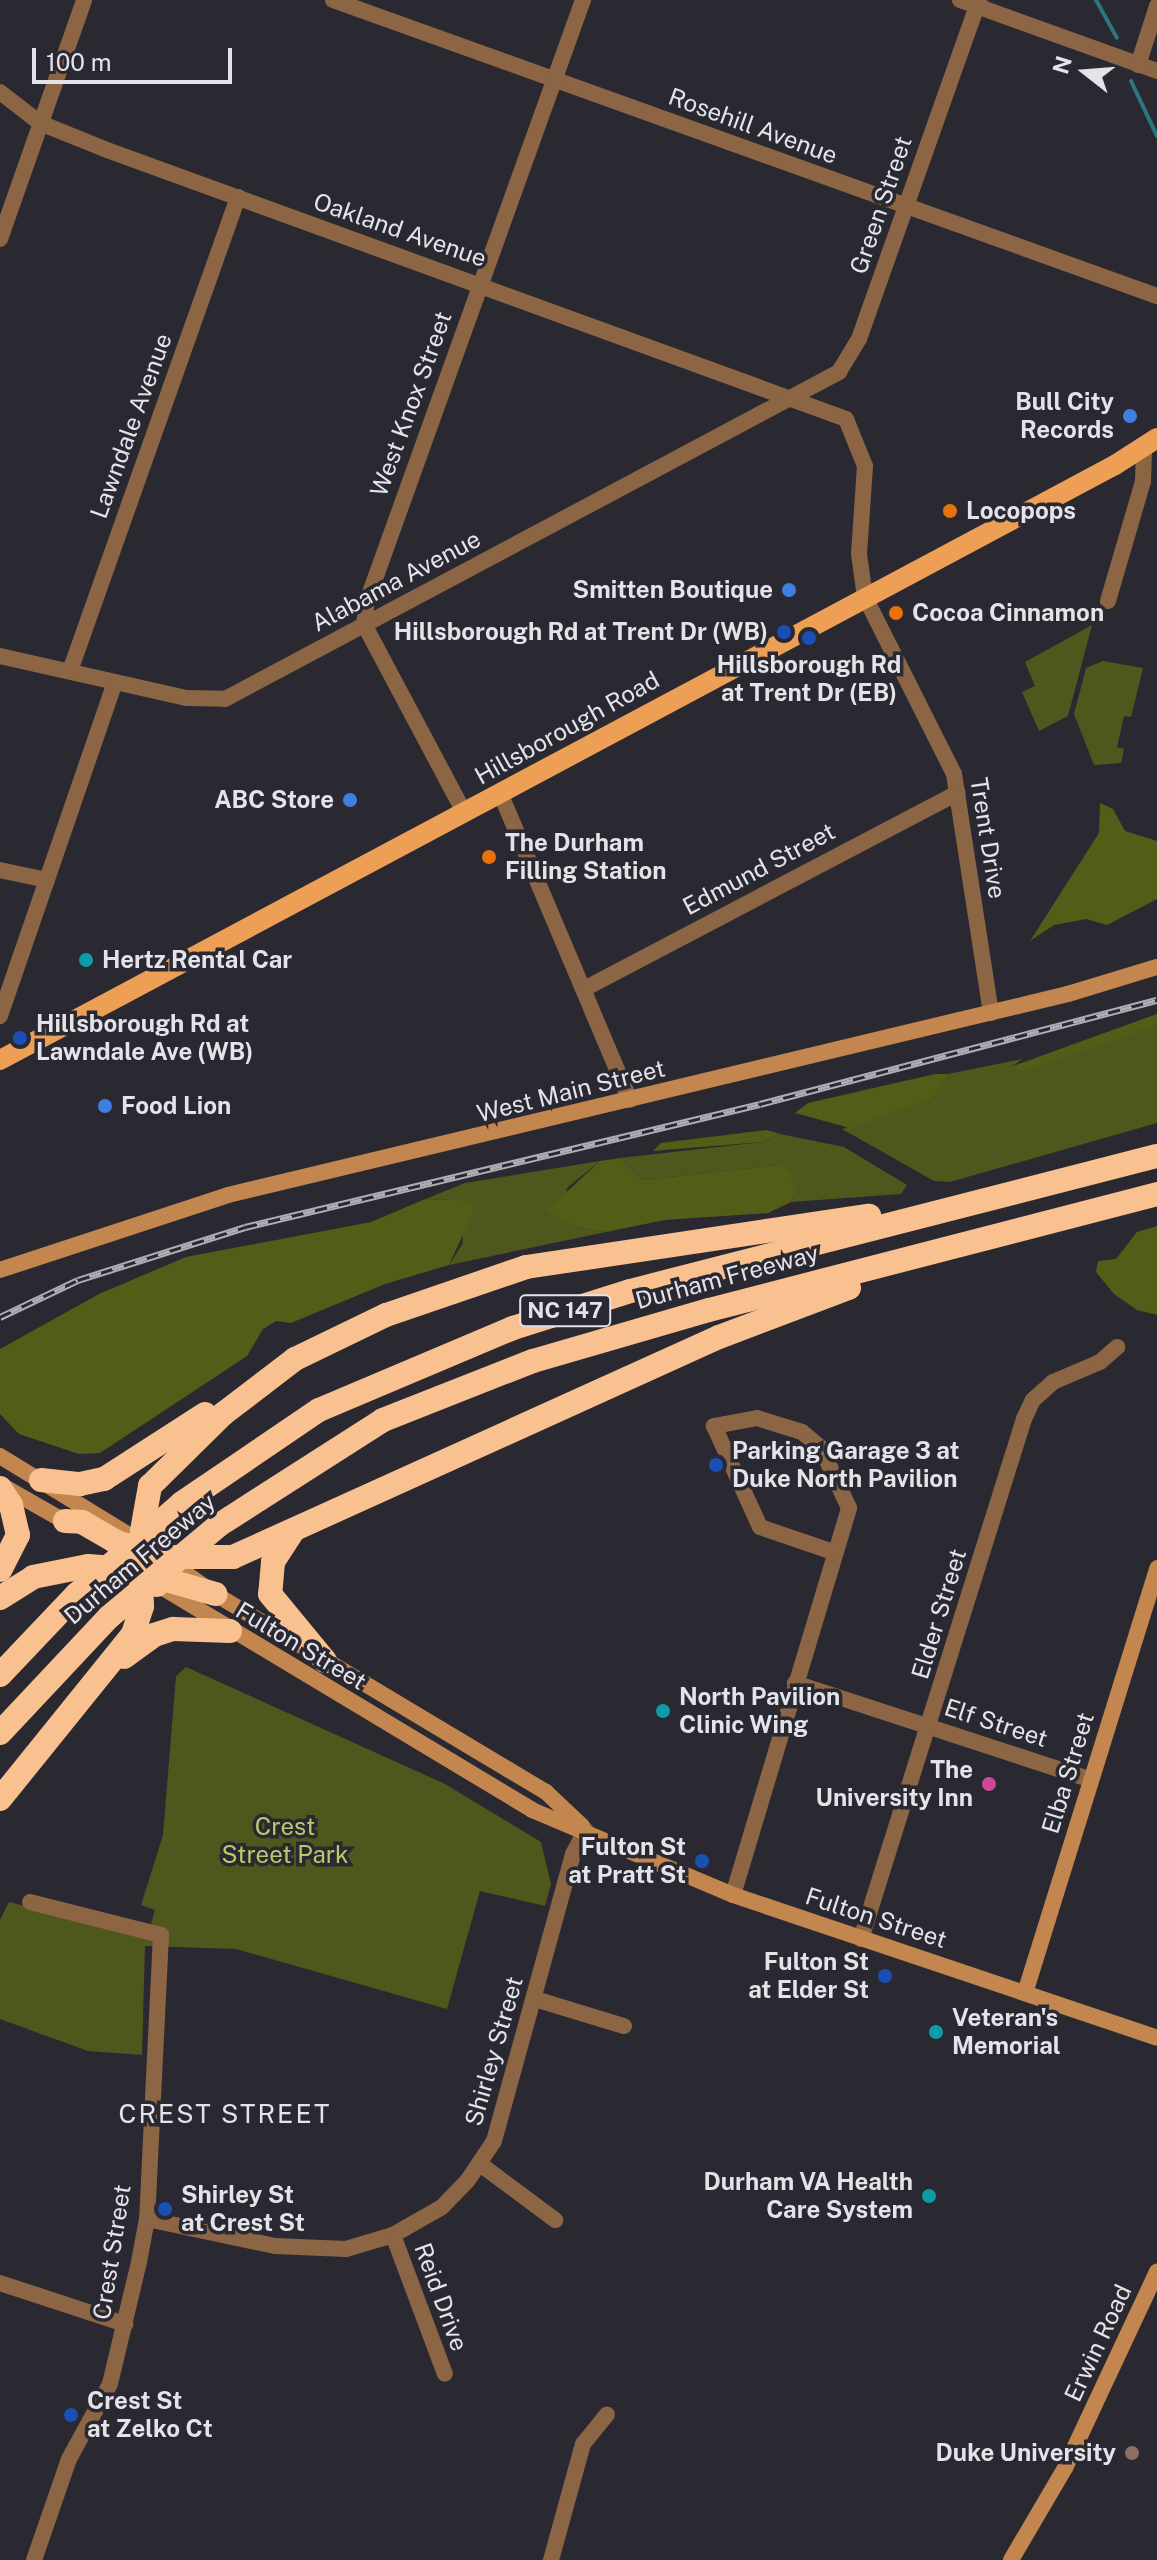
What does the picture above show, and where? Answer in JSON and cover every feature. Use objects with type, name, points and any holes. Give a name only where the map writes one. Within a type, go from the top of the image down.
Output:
[{"type":"highway","name":"Durham Freeway","points":[[0,1675],[77,1594],[182,1503],[319,1410],[489,1337],[630,1291],[1157,1156]]},
{"type":"highway","name":"Durham Freeway","points":[[0,1733],[109,1617],[219,1525],[359,1433],[445,1393],[602,1339],[1157,1194]]},
{"type":"highway","points":[[41,1480],[80,1484],[112,1475],[234,1394],[375,1320],[511,1271],[950,1202],[982,1202]]},
{"type":"highway","points":[[0,1598],[53,1570],[233,1557],[293,1533],[719,1337],[914,1269],[966,1243]]},
{"type":"highway","points":[[0,1799],[111,1663],[137,1625],[147,1562],[141,1516],[150,1486],[170,1461],[262,1381]]},
{"type":"highway","points":[[0,1486],[11,1505],[18,1535],[0,1570]]},
{"type":"highway","points":[[65,1521],[82,1522],[147,1562],[207,1589]]},
{"type":"highway","points":[[293,1533],[273,1562],[270,1594],[325,1661]]},
{"type":"highway","points":[[111,1663],[154,1635],[173,1629],[230,1631]]},
{"type":"main road","name":"Hillsborough Road","points":[[0,1060],[501,795],[1151,443]]},
{"type":"main road","name":"West Main Street","points":[[0,1270],[228,1195],[991,1013],[1157,967]]},
{"type":"main road","name":"Fulton Street","points":[[0,1456],[41,1480],[230,1631],[532,1810],[586,1830],[637,1858],[733,1895],[1157,2038]]},
{"type":"main road","points":[[0,1486],[65,1521]]},
{"type":"main road","name":"Elba Street","points":[[1025,1993],[1157,1568]]},
{"type":"main road","name":"Fulton Street","points":[[207,1589],[546,1792],[586,1830]]},
{"type":"main road","name":"Erwin Road","points":[[1011,2560],[1065,2468],[1157,2272]]},
{"type":"street","points":[[0,239],[84,0]]},
{"type":"street","name":"Rosehill Avenue","points":[[333,0],[1157,296]]},
{"type":"street","name":"West Knox Street","points":[[364,624],[367,601],[583,0]]},
{"type":"street","points":[[960,0],[978,3],[1157,71]]},
{"type":"street","name":"Green Street","points":[[792,398],[850,361],[978,3]]},
{"type":"street","points":[[1138,65],[1157,6]]},
{"type":"street","name":"Oakland Avenue","points":[[0,92],[40,123],[792,398]]},
{"type":"street","name":"Lawndale Avenue","points":[[70,671],[238,197]]},
{"type":"street","name":"Alabama Avenue","points":[[0,656],[186,698],[225,699],[792,398]]},
{"type":"street","name":"Trent Drive","points":[[792,398],[841,415],[860,446],[866,479],[859,554],[865,597],[944,752],[958,793],[991,1013]]},
{"type":"street","points":[[1108,601],[1151,443]]},
{"type":"street","points":[[364,624],[465,814]]},
{"type":"street","points":[[1,1018],[115,682]]},
{"type":"street","name":"Edmund Street","points":[[584,989],[958,793]]},
{"type":"street","points":[[501,795],[630,1100]]},
{"type":"street","points":[[0,870],[47,880]]},
{"type":"street","name":"Elder Street","points":[[861,1939],[1033,1400],[1053,1382],[1100,1362],[1117,1347]]},
{"type":"street","points":[[733,1895],[833,1552],[849,1521],[849,1508],[821,1448],[802,1432],[769,1420],[733,1419],[714,1426],[760,1527],[833,1552]]},
{"type":"street","name":"Elf Street","points":[[795,1683],[1091,1780]]},
{"type":"street","name":"Shirley Street","points":[[147,2219],[299,2248],[346,2249],[393,2235],[442,2207],[480,2164],[505,2112],[573,1854],[586,1830]]},
{"type":"street","name":"Crest Street","points":[[30,1902],[161,1935],[147,2219],[110,2384],[69,2459],[34,2560]]},
{"type":"street","points":[[535,1999],[624,2026]]},
{"type":"street","points":[[480,2164],[555,2220]]},
{"type":"street","name":"Reid Drive","points":[[393,2235],[445,2374]]},
{"type":"street","points":[[0,2283],[125,2324]]},
{"type":"street","points":[[551,2560],[583,2444],[607,2414]]},
{"type":"green space","points":[[1092,625],[1068,716],[1039,731],[1022,692],[1035,686],[1025,662]]},
{"type":"green space","points":[[1103,661],[1143,668],[1131,717],[1124,716],[1117,747],[1124,749],[1121,763],[1094,765],[1074,714],[1086,668]]},
{"type":"green space","points":[[1100,803],[1113,809],[1125,831],[1157,841],[1157,899],[1107,925],[1086,919],[1054,925],[1030,941],[1099,833]]},
{"type":"green space","points":[[1157,1014],[1157,1025],[1022,1071],[1013,1066]]},
{"type":"green space","points":[[1157,1025],[1157,1123],[950,1182],[934,1181],[842,1129],[934,1098],[948,1074],[1022,1059],[1013,1066]]},
{"type":"green space","points":[[935,1074],[948,1074],[934,1098],[850,1128],[795,1113],[808,1103]]},
{"type":"green space","points":[[767,1130],[780,1134],[762,1142],[653,1151],[661,1143]]},
{"type":"green space","points":[[780,1134],[844,1147],[907,1185],[901,1194],[791,1202],[797,1189],[777,1165],[642,1180],[620,1158],[762,1142]]},
{"type":"green space","points":[[620,1158],[642,1180],[777,1165],[788,1170],[797,1189],[791,1202],[768,1213],[665,1220],[606,1232],[578,1228],[546,1211],[600,1161]]},
{"type":"green space","points":[[600,1161],[567,1188],[562,1216],[578,1228],[606,1232],[449,1265],[463,1243],[459,1199],[423,1200],[465,1183]]},
{"type":"green space","points":[[459,1199],[476,1206],[449,1265],[385,1284],[291,1323],[276,1321],[263,1329],[247,1356],[100,1453],[79,1454],[19,1434],[0,1414],[0,1349],[99,1294],[186,1257],[371,1222],[423,1200]]},
{"type":"green space","points":[[1157,1226],[1157,1315],[1137,1310],[1114,1294],[1096,1272],[1098,1261],[1116,1259],[1137,1232]]},
{"type":"green space","name":"Crest Street Park","points":[[186,1667],[445,1784],[541,1842],[551,1884],[545,1906],[480,1891],[447,2009],[236,1949],[145,1946],[142,2055],[88,2051],[0,2019],[0,1920],[9,1902],[147,1938],[155,1910],[141,1905],[163,1835],[176,1676]]},
{"type":"waterway","points":[[1096,0],[1117,38]]},
{"type":"waterway","points":[[1131,81],[1157,136]]},
{"type":"railway","points":[[0,1317],[78,1280],[245,1227],[760,1104],[1157,1000]]},
{"type":"place","name":"Bull City Records","points":[[1130,416]]},
{"type":"place","name":"Locopops","points":[[950,511]]},
{"type":"place","name":"Smitten Boutique","points":[[789,590]]},
{"type":"place","name":"Cocoa Cinnamon","points":[[896,613]]},
{"type":"place","name":"Hillsborough Rd at Trent Dr (WB)","points":[[784,632]]},
{"type":"place","name":"Hillsborough Rd at Trent Dr (EB)","points":[[809,638]]},
{"type":"place","name":"ABC Store","points":[[350,800]]},
{"type":"place","name":"The Durham Filling Station","points":[[489,857]]},
{"type":"place","name":"Hertz Rental Car","points":[[86,960]]},
{"type":"place","name":"Hillsborough Rd at Lawndale Ave (WB)","points":[[20,1038]]},
{"type":"place","name":"Food Lion","points":[[105,1106]]},
{"type":"place","name":"Parking Garage 3 at Duke North Pavilion","points":[[716,1465]]},
{"type":"place","name":"North Pavilion Clinic Wing","points":[[663,1711]]},
{"type":"place","name":"The University Inn","points":[[989,1784]]},
{"type":"place","name":"Fulton St at Pratt St","points":[[702,1861]]},
{"type":"place","name":"Fulton St at Elder St","points":[[885,1976]]},
{"type":"place","name":"Veteran's Memorial","points":[[936,2032]]},
{"type":"place","name":"Durham VA Health Care System","points":[[929,2196]]},
{"type":"place","name":"Shirley St at Crest St","points":[[165,2209]]},
{"type":"place","name":"Crest St at Zelko Ct","points":[[71,2415]]},
{"type":"place","name":"Duke University","points":[[1132,2453]]},
{"type":"district","name":"CREST STREET","points":[[225,2114]]}]
